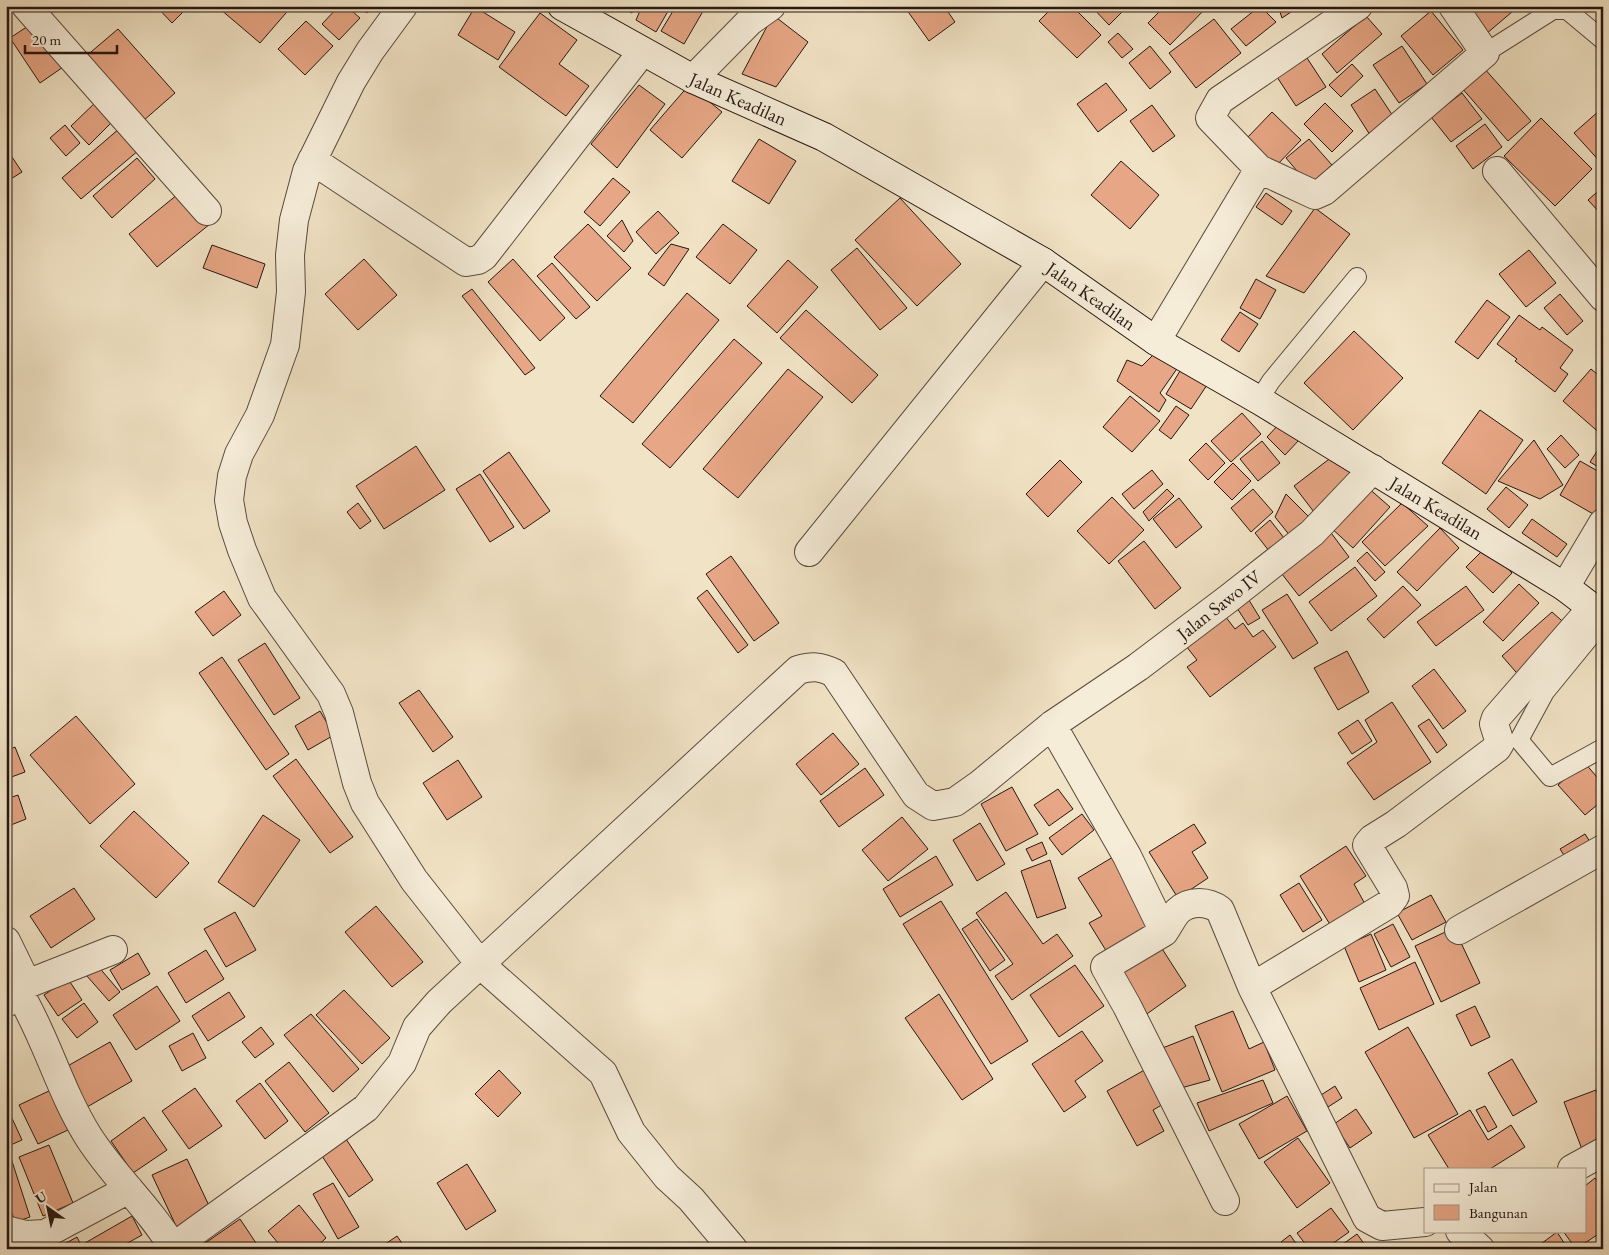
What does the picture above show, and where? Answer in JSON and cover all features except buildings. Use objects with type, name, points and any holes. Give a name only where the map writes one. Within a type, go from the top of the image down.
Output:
[{"type":"street","points":[[6,13],[21,6]]},
{"type":"street","points":[[26,6],[206,211]]},
{"type":"street","points":[[403,6],[370,51],[351,82],[312,160],[294,220],[290,255],[291,292],[285,345],[260,415],[240,454],[232,476],[229,500],[233,523],[262,598],[331,694],[339,713],[357,783],[365,803],[414,880],[480,964],[603,1073],[631,1132],[667,1177],[691,1200],[733,1249]]},
{"type":"street","name":"Jalan Keadilan","points":[[562,6],[693,80],[824,137],[1043,262],[1156,341],[1259,400],[1566,586],[1599,615]]},
{"type":"street","points":[[1358,6],[1220,100],[1211,112],[1210,118],[1258,169],[1315,195],[1324,191],[1485,53],[1453,6]]},
{"type":"street","points":[[693,80],[760,14]]},
{"type":"street","points":[[312,160],[466,262],[478,260],[484,256],[642,52]]},
{"type":"street","points":[[1156,341],[1258,169]]},
{"type":"street","points":[[1497,171],[1603,297]]},
{"type":"street","points":[[809,552],[1043,262]]},
{"type":"street","name":"Jalan Sawo IV","points":[[173,1248],[366,1108],[402,1063],[417,1027],[423,1019],[798,670],[811,666],[822,667],[834,673],[916,795],[933,806],[955,802],[1052,725],[1138,667],[1312,533],[1373,469]]},
{"type":"street","points":[[1566,586],[1603,523]]},
{"type":"street","points":[[1252,987],[1389,904],[1394,896],[1393,888],[1367,845],[1372,839],[1396,824],[1497,748],[1500,743],[1494,724],[1496,718],[1599,615]]},
{"type":"street","points":[[1052,725],[1127,856],[1164,932]]},
{"type":"street","points":[[1459,930],[1603,849]]},
{"type":"street","points":[[1225,1201],[1127,1006],[1105,968],[1164,932],[1178,910],[1197,903],[1213,905],[1220,910],[1252,987],[1367,1218],[1382,1226],[1424,1222]]},
{"type":"street","points":[[6,941],[18,994],[43,1037],[55,1072],[87,1136],[130,1188],[173,1248]]},
{"type":"street","points":[[18,994],[113,950]]},
{"type":"street","points":[[1574,1168],[1603,1152]]},
{"type":"street","points":[[6,1230],[26,1235],[45,1234],[130,1188]]},
{"type":"lane","points":[[1485,53],[1553,10],[1560,8],[1567,10],[1603,40]]},
{"type":"lane","points":[[1259,400],[1271,381],[1357,277]]},
{"type":"lane","points":[[1599,615],[1545,692],[1519,740],[1550,777],[1603,748]]}]
